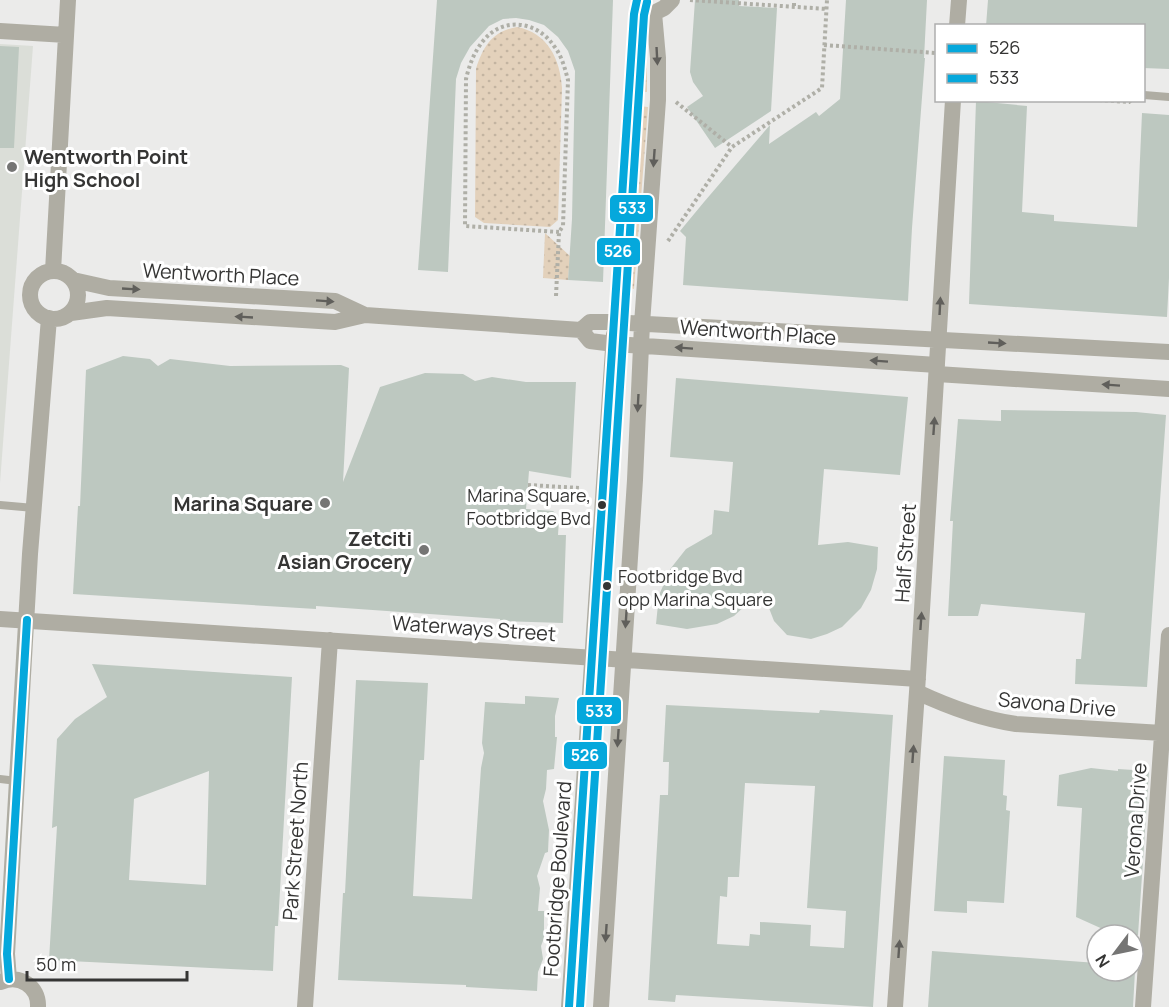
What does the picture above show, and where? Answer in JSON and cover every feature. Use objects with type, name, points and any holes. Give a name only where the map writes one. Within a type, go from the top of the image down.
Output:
[{"type":"street","points":[[53,271],[68,0]]},
{"type":"street","points":[[601,1007],[635,480],[642,324],[658,100],[658,58],[653,6],[664,8],[672,0]]},
{"type":"street","points":[[957,24],[959,0]]},
{"type":"street","points":[[0,31],[66,35]]},
{"type":"street","name":"Half Street","points":[[895,1007],[953,102]]},
{"type":"street","points":[[53,271],[64,273],[73,280],[78,291],[77,302],[71,313],[57,319],[49,318],[36,310],[30,296],[34,282],[39,276],[53,271]]},
{"type":"street","name":"Wentworth Place","points":[[73,280],[109,288],[335,302],[365,315]]},
{"type":"street","name":"Wentworth Place","points":[[71,313],[107,309],[335,322],[365,315],[581,330],[590,322],[615,322],[1169,352]]},
{"type":"street","points":[[38,1007],[37,996],[29,985],[23,981],[5,981],[34,508],[49,318]]},
{"type":"street","name":"Footbridge Boulevard","points":[[569,1007],[615,322]]},
{"type":"street","name":"Wentworth Place","points":[[581,330],[590,341],[614,344],[1169,389]]},
{"type":"street","name":"Waterways Street","points":[[0,619],[623,659],[917,686]]},
{"type":"street","name":"Verona Drive","points":[[1143,1007],[1169,635]]},
{"type":"street","name":"Park Street North","points":[[305,1007],[330,640]]},
{"type":"street","name":"Savona Drive","points":[[917,686],[956,709],[995,721],[1162,733]]},
{"type":"lane","name":"Footbridge Boulevard","points":[[615,322],[632,38],[637,0]]},
{"type":"lane","points":[[1145,95],[1169,97]]},
{"type":"lane","points":[[0,506],[34,508]]},
{"type":"lane","points":[[0,779],[17,781]]},
{"type":"path","points":[[690,0],[827,9]]},
{"type":"path","points":[[794,0],[794,6]]},
{"type":"path","points":[[668,241],[732,147],[822,88],[827,0]]},
{"type":"path","points":[[556,296],[559,232],[563,225],[568,80],[556,47],[546,35],[533,27],[518,23],[505,25],[483,41],[469,66],[466,79],[465,226],[559,232]]},
{"type":"path","points":[[824,45],[935,53]]},
{"type":"path","points":[[658,100],[678,102],[732,147]]},
{"type":"path","points":[[528,485],[580,489]]},
{"type":"shaded area","points":[[642,20],[644,20],[647,32],[647,92],[637,89]]},
{"type":"shaded area","points":[[517,27],[528,30],[544,41],[555,58],[561,77],[558,220],[550,227],[484,223],[475,217],[476,69],[490,41],[501,32]]},
{"type":"shaded area","name":"Wentworth Point High School","points":[[0,44],[33,46],[0,483]]},
{"type":"shaded area","points":[[637,106],[648,107],[634,289],[631,288],[633,269],[628,239]]},
{"type":"shaded area","points":[[545,233],[570,256],[568,280],[543,278]]},
{"type":"building","points":[[437,0],[613,0],[603,282],[568,280],[572,219],[575,71],[568,51],[558,37],[544,25],[516,18],[503,19],[489,26],[470,47],[461,63],[456,79],[448,272],[418,270]]},
{"type":"building","points":[[695,0],[739,0],[739,6],[777,8],[771,111],[715,148],[687,107],[703,96],[693,82],[690,72]]},
{"type":"building","points":[[846,0],[927,0],[908,301],[683,285],[686,237],[680,231],[704,202],[770,125],[769,144],[816,112],[819,116],[840,99]]},
{"type":"building","points":[[988,0],[1169,0],[1169,69],[1145,68],[1145,24],[986,24]]},
{"type":"building","points":[[0,46],[19,47],[14,148],[0,148]]},
{"type":"building","points":[[976,102],[1027,106],[1022,212],[1054,215],[1054,221],[1137,227],[1142,113],[1169,115],[1167,317],[969,304]]},
{"type":"building","points":[[123,356],[150,359],[158,366],[170,359],[230,366],[341,365],[349,368],[343,482],[380,387],[425,373],[463,374],[475,381],[492,377],[526,382],[576,382],[571,478],[529,471],[526,509],[553,511],[559,519],[558,535],[566,535],[563,623],[500,621],[500,619],[316,606],[316,609],[73,594],[78,506],[80,506],[86,370]]},
{"type":"building","points":[[676,378],[908,397],[900,475],[824,469],[818,545],[848,542],[878,547],[877,569],[871,590],[861,608],[842,627],[811,639],[787,635],[774,621],[762,590],[734,616],[717,624],[687,629],[656,624],[659,595],[671,568],[686,549],[712,534],[714,510],[729,512],[733,462],[670,457]]},
{"type":"building","points":[[1001,410],[1136,412],[1166,415],[1147,687],[1075,684],[1076,659],[1081,659],[1085,613],[981,604],[978,616],[948,616],[953,521],[950,521],[958,419],[1001,421]]},
{"type":"building","points":[[92,664],[292,677],[278,926],[275,926],[273,971],[49,960],[57,826],[52,828],[57,739],[75,719],[107,697]],"holes":[[[209,771],[206,885],[129,880],[134,799]]]},
{"type":"building","points":[[356,680],[428,683],[424,760],[420,760],[413,896],[472,899],[484,753],[482,743],[485,702],[525,704],[525,696],[559,698],[555,716],[555,737],[557,737],[554,769],[547,770],[543,801],[549,830],[548,852],[545,853],[537,876],[540,888],[538,911],[544,911],[544,938],[541,946],[543,959],[538,972],[537,991],[466,987],[466,985],[338,980]]},
{"type":"building","points":[[666,705],[893,715],[873,1007],[676,995],[675,1002],[648,1000],[660,795],[668,795],[669,762],[663,762]],"holes":[[[745,783],[815,786],[807,908],[846,911],[844,948],[810,946],[811,925],[760,922],[760,935],[750,934],[749,946],[717,944],[720,896],[727,897],[728,877],[739,877]]]},
{"type":"building","points":[[944,756],[1005,760],[1003,795],[1007,796],[1006,810],[1010,811],[1004,903],[967,901],[967,913],[934,911]]},
{"type":"building","points":[[1091,768],[1149,771],[1139,923],[1089,923],[1076,917],[1082,808],[1057,806],[1059,775]]},
{"type":"building","points":[[932,951],[1085,962],[1085,983],[1134,983],[1133,1007],[928,1007]]},
{"type":"transit line","name":"526","points":[[569,1007],[634,14],[637,0]]},
{"type":"transit line","name":"533","points":[[580,1007],[644,15],[647,2]]},
{"type":"transit line","name":"526","points":[[9,979],[7,954],[27,620]]},
{"type":"place","name":"Wentworth Point High School","points":[[12,167]]},
{"type":"place","name":"Marina Square","points":[[325,503]]},
{"type":"place","name":"Marina Square, Footbridge Bvd","points":[[602,505]]},
{"type":"place","name":"Zetciti Asian Grocery","points":[[424,550]]},
{"type":"place","name":"Footbridge Bvd opp Marina Square","points":[[607,586]]}]
